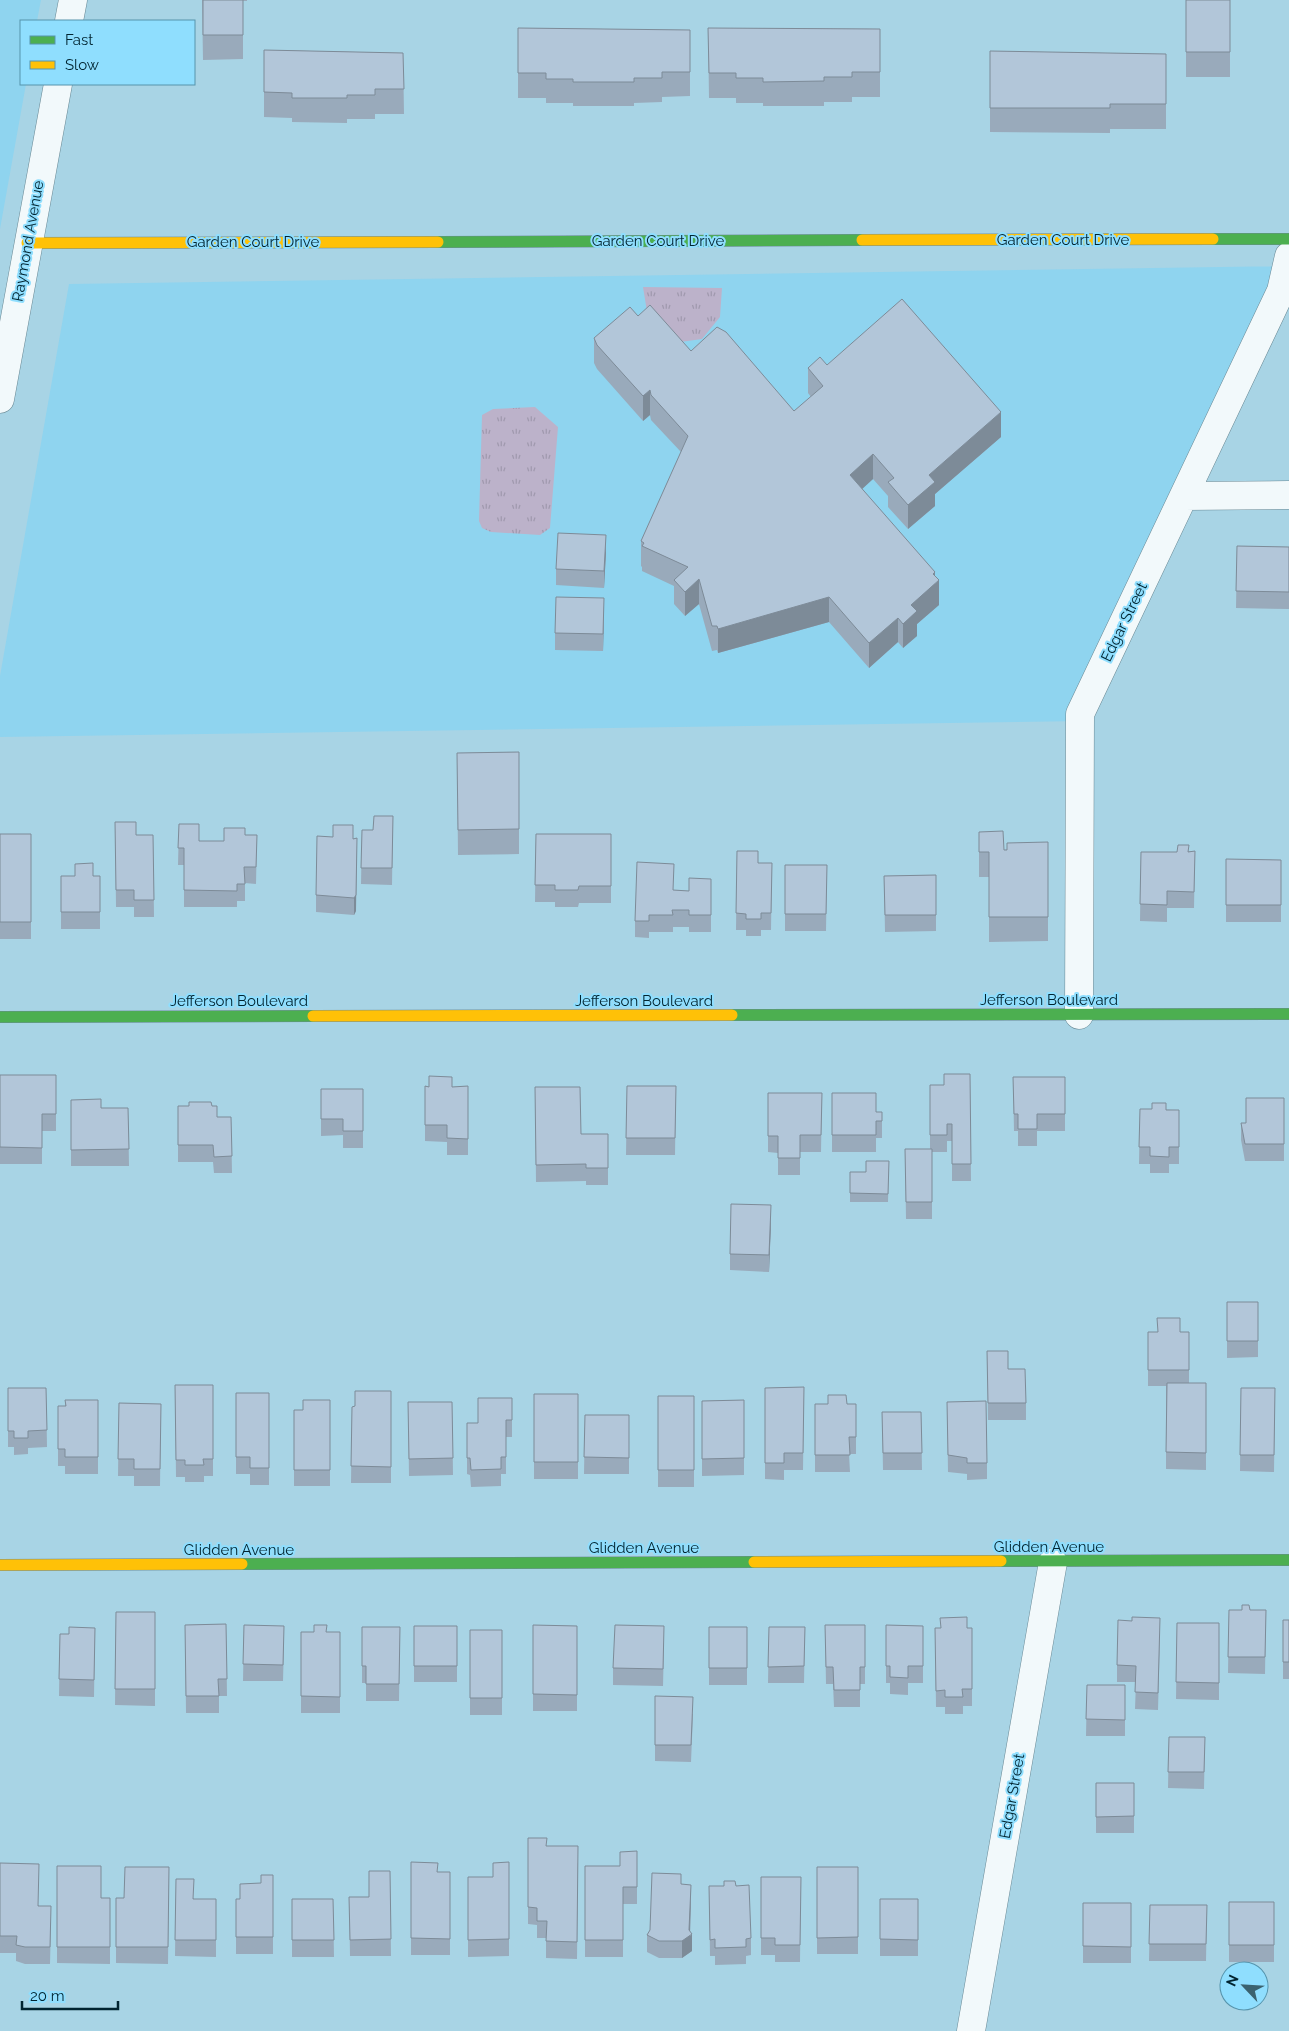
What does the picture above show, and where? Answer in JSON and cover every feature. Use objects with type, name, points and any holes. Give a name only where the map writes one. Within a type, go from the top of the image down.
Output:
[{"type":"street","points":[[69,20],[74,0]]},
{"type":"street","name":"Raymond Avenue","points":[[0,399],[27,243],[58,85]]},
{"type":"street","name":"Garden Court Drive","points":[[27,243],[1289,239]]},
{"type":"street","name":"Edgar Street","points":[[1079,1015],[1080,714],[1281,291],[1289,256]]},
{"type":"street","points":[[1184,496],[1289,495]]},
{"type":"street","name":"Jefferson Boulevard","points":[[0,1016],[1289,1014]]},
{"type":"street","name":"Glidden Avenue","points":[[0,1566],[1289,1560]]},
{"type":"street","name":"Edgar Street","points":[[971,2031],[1054,1562]]},
{"type":"shaded area","points":[[0,0],[41,0],[37,20],[20,20],[20,85],[26,85],[0,229]]},
{"type":"shaded area","points":[[1286,266],[1085,721],[0,737],[0,676],[69,284]]},
{"type":"green space","points":[[643,287],[722,288],[720,317],[702,339],[666,344],[649,324]]},
{"type":"green space","points":[[535,407],[558,427],[550,528],[540,535],[491,532],[482,528],[479,521],[482,415],[493,409]]},
{"type":"building","points":[[203,0],[243,0],[243,35],[203,35]]},
{"type":"building","points":[[1186,0],[1230,0],[1230,52],[1186,52]]},
{"type":"building","points":[[518,28],[690,30],[690,72],[662,72],[662,78],[634,78],[634,82],[573,82],[573,79],[546,79],[546,73],[518,73]]},
{"type":"building","points":[[708,28],[880,29],[880,72],[852,72],[852,77],[824,77],[824,81],[763,82],[763,78],[736,78],[736,73],[709,73]]},
{"type":"building","points":[[264,50],[403,53],[404,89],[375,89],[375,95],[347,95],[347,98],[292,98],[292,93],[264,92]]},
{"type":"building","points":[[990,51],[1166,54],[1166,104],[1110,104],[1110,108],[990,108]]},
{"type":"building","points":[[902,299],[1001,412],[929,475],[935,482],[908,505],[888,482],[894,478],[873,454],[850,475],[935,572],[933,574],[939,580],[911,605],[917,611],[903,624],[898,618],[869,643],[829,597],[718,629],[717,626],[712,626],[699,579],[685,592],[674,580],[688,567],[642,546],[644,543],[641,541],[688,436],[651,395],[650,390],[643,396],[597,345],[594,338],[630,307],[638,316],[650,305],[691,351],[717,327],[726,332],[794,411],[823,386],[808,368],[820,357],[827,365]]},
{"type":"building","points":[[558,533],[606,535],[604,571],[556,569]]},
{"type":"building","points":[[1237,546],[1289,547],[1289,592],[1236,591]]},
{"type":"building","points":[[556,597],[604,598],[603,634],[555,633]]},
{"type":"building","points":[[519,752],[519,829],[458,830],[457,753]]},
{"type":"building","points":[[374,816],[393,816],[392,868],[361,868],[362,830],[373,830]]},
{"type":"building","points":[[115,822],[136,822],[136,835],[153,835],[154,900],[134,900],[134,890],[116,890]]},
{"type":"building","points":[[179,824],[199,824],[199,841],[224,841],[224,828],[245,828],[245,835],[257,835],[256,867],[244,867],[245,884],[237,884],[237,891],[184,890],[184,848],[178,848]]},
{"type":"building","points":[[333,825],[353,825],[353,839],[357,838],[356,895],[354,898],[316,895],[317,836],[333,837]]},
{"type":"building","points":[[1003,831],[1004,850],[1007,850],[1007,843],[1048,842],[1048,917],[989,917],[989,852],[979,852],[979,832]]},
{"type":"building","points":[[0,834],[31,834],[31,922],[0,922]]},
{"type":"building","points":[[536,834],[611,834],[611,886],[579,886],[578,890],[555,890],[555,885],[535,885]]},
{"type":"building","points":[[1178,845],[1189,845],[1188,852],[1195,851],[1194,892],[1167,891],[1167,905],[1140,904],[1141,852],[1177,852]]},
{"type":"building","points":[[737,851],[758,851],[758,863],[772,863],[771,913],[761,913],[761,919],[746,919],[746,914],[736,913]]},
{"type":"building","points":[[1226,859],[1281,860],[1281,905],[1226,905]]},
{"type":"building","points":[[637,862],[674,864],[673,890],[689,891],[689,878],[711,879],[711,915],[689,915],[689,910],[672,910],[673,915],[649,915],[649,921],[635,921]]},
{"type":"building","points":[[93,863],[93,876],[100,876],[100,912],[61,912],[61,876],[75,876],[75,864]]},
{"type":"building","points":[[785,865],[827,865],[826,914],[785,914]]},
{"type":"building","points":[[936,875],[936,915],[885,915],[884,876]]},
{"type":"building","points":[[944,1074],[970,1074],[971,1164],[952,1164],[952,1124],[947,1124],[947,1135],[930,1135],[930,1085],[944,1085]]},
{"type":"building","points":[[0,1075],[56,1075],[56,1114],[42,1114],[42,1148],[0,1147]]},
{"type":"building","points":[[429,1076],[452,1077],[452,1087],[468,1086],[468,1139],[447,1138],[447,1125],[425,1125],[425,1086],[429,1087]]},
{"type":"building","points":[[1013,1077],[1065,1077],[1065,1114],[1037,1114],[1037,1129],[1018,1129],[1018,1114],[1014,1114]]},
{"type":"building","points":[[627,1086],[676,1086],[675,1138],[626,1138]]},
{"type":"building","points":[[535,1087],[580,1087],[581,1134],[608,1134],[608,1168],[586,1168],[586,1164],[536,1165]]},
{"type":"building","points":[[321,1089],[363,1089],[363,1131],[343,1131],[343,1119],[321,1119]]},
{"type":"building","points":[[768,1093],[822,1093],[821,1135],[800,1135],[800,1158],[778,1158],[778,1136],[768,1136]]},
{"type":"building","points":[[832,1093],[876,1093],[876,1112],[882,1112],[882,1121],[876,1121],[876,1135],[832,1135]]},
{"type":"building","points":[[1246,1098],[1284,1098],[1284,1144],[1245,1144],[1241,1123],[1246,1123]]},
{"type":"building","points":[[101,1099],[101,1108],[128,1108],[129,1149],[71,1150],[71,1100]]},
{"type":"building","points":[[189,1102],[211,1102],[212,1106],[217,1106],[217,1117],[231,1117],[232,1156],[214,1157],[213,1145],[178,1145],[178,1106],[189,1106]]},
{"type":"building","points":[[1152,1103],[1166,1103],[1166,1110],[1179,1110],[1179,1147],[1169,1147],[1169,1157],[1150,1156],[1150,1147],[1139,1147],[1140,1109],[1152,1109]]},
{"type":"building","points":[[905,1149],[932,1149],[932,1202],[906,1202]]},
{"type":"building","points":[[866,1161],[889,1161],[888,1194],[850,1193],[850,1172],[866,1172]]},
{"type":"building","points":[[731,1204],[771,1205],[769,1255],[730,1254]]},
{"type":"building","points":[[1227,1302],[1258,1302],[1258,1341],[1227,1341]]},
{"type":"building","points":[[1157,1318],[1180,1318],[1180,1332],[1189,1332],[1189,1370],[1148,1370],[1148,1332],[1158,1332]]},
{"type":"building","points":[[987,1351],[1008,1351],[1008,1369],[1025,1369],[1026,1403],[988,1403]]},
{"type":"building","points":[[1167,1383],[1206,1383],[1206,1453],[1166,1452]]},
{"type":"building","points":[[175,1385],[213,1385],[213,1459],[203,1459],[204,1465],[185,1465],[185,1460],[176,1460]]},
{"type":"building","points":[[804,1387],[803,1453],[784,1453],[784,1463],[765,1463],[765,1388]]},
{"type":"building","points":[[8,1388],[46,1388],[47,1430],[28,1431],[28,1438],[14,1438],[14,1431],[8,1431]]},
{"type":"building","points":[[1241,1388],[1275,1388],[1274,1455],[1240,1455]]},
{"type":"building","points":[[355,1391],[391,1391],[391,1467],[351,1466],[352,1407],[355,1406]]},
{"type":"building","points":[[236,1393],[269,1393],[269,1468],[250,1468],[250,1457],[236,1457]]},
{"type":"building","points":[[534,1394],[578,1394],[578,1462],[534,1462]]},
{"type":"building","points":[[828,1395],[846,1395],[847,1404],[856,1404],[856,1437],[849,1437],[850,1455],[815,1455],[815,1404],[828,1404]]},
{"type":"building","points":[[658,1396],[694,1396],[694,1470],[658,1470]]},
{"type":"building","points":[[478,1398],[512,1398],[512,1420],[506,1420],[506,1457],[501,1457],[501,1469],[471,1470],[470,1458],[467,1458],[467,1423],[478,1423]]},
{"type":"building","points":[[65,1400],[98,1400],[98,1457],[65,1457],[65,1449],[58,1449],[58,1406],[66,1406]]},
{"type":"building","points":[[303,1400],[330,1400],[330,1470],[294,1470],[294,1410],[303,1410]]},
{"type":"building","points":[[744,1400],[744,1458],[702,1459],[702,1401]]},
{"type":"building","points":[[986,1401],[987,1463],[967,1463],[967,1458],[948,1455],[947,1402]]},
{"type":"building","points":[[408,1402],[452,1402],[453,1458],[409,1459]]},
{"type":"building","points":[[119,1403],[161,1404],[160,1469],[134,1469],[134,1459],[118,1459]]},
{"type":"building","points":[[882,1412],[921,1412],[922,1453],[883,1453]]},
{"type":"building","points":[[585,1415],[629,1415],[629,1458],[584,1457]]},
{"type":"building","points":[[1242,1605],[1249,1605],[1250,1610],[1266,1610],[1265,1657],[1228,1657],[1229,1610],[1242,1610]]},
{"type":"building","points":[[116,1612],[155,1612],[155,1689],[115,1689]]},
{"type":"building","points":[[967,1617],[967,1628],[972,1628],[972,1689],[962,1689],[963,1697],[945,1697],[945,1690],[936,1691],[935,1628],[941,1628],[940,1618]]},
{"type":"building","points":[[1132,1617],[1160,1618],[1158,1693],[1135,1692],[1136,1666],[1117,1665],[1118,1620],[1132,1621]]},
{"type":"building","points":[[1283,1620],[1289,1620],[1289,1662],[1283,1662]]},
{"type":"building","points":[[1177,1623],[1219,1623],[1219,1683],[1176,1682]]},
{"type":"building","points":[[226,1624],[227,1679],[218,1679],[219,1696],[186,1696],[185,1625]]},
{"type":"building","points":[[244,1625],[284,1626],[283,1665],[243,1664]]},
{"type":"building","points":[[314,1625],[327,1625],[326,1632],[340,1632],[340,1697],[301,1696],[301,1632],[314,1632]]},
{"type":"building","points":[[533,1625],[577,1626],[577,1695],[533,1694]]},
{"type":"building","points":[[615,1625],[664,1626],[663,1669],[613,1668]]},
{"type":"building","points":[[825,1625],[865,1625],[865,1667],[860,1667],[860,1690],[834,1690],[833,1667],[826,1667]]},
{"type":"building","points":[[886,1625],[923,1626],[923,1666],[908,1666],[908,1678],[890,1677],[890,1666],[886,1666]]},
{"type":"building","points":[[414,1626],[457,1626],[457,1666],[414,1666]]},
{"type":"building","points":[[69,1627],[95,1628],[94,1680],[59,1679],[60,1634],[69,1634]]},
{"type":"building","points":[[362,1627],[400,1627],[399,1684],[366,1684],[366,1666],[362,1666]]},
{"type":"building","points":[[709,1627],[747,1627],[747,1668],[709,1668]]},
{"type":"building","points":[[769,1627],[805,1627],[804,1666],[768,1667]]},
{"type":"building","points":[[470,1630],[502,1630],[502,1698],[470,1698]]},
{"type":"building","points":[[1087,1685],[1125,1685],[1125,1720],[1086,1719]]},
{"type":"building","points":[[655,1696],[693,1697],[691,1745],[655,1745]]},
{"type":"building","points":[[1169,1737],[1205,1737],[1204,1772],[1168,1772]]},
{"type":"building","points":[[1096,1783],[1134,1783],[1134,1816],[1096,1817]]},
{"type":"building","points":[[528,1838],[547,1838],[546,1846],[578,1846],[577,1942],[546,1941],[547,1921],[537,1921],[537,1908],[528,1907]]},
{"type":"building","points":[[637,1851],[637,1887],[623,1887],[623,1940],[585,1940],[585,1866],[620,1866],[620,1852]]},
{"type":"building","points":[[411,1862],[438,1863],[437,1872],[450,1872],[450,1939],[411,1938]]},
{"type":"building","points":[[509,1862],[509,1939],[468,1940],[468,1877],[493,1877],[493,1863]]},
{"type":"building","points":[[0,1863],[39,1864],[38,1906],[51,1906],[50,1947],[25,1947],[16,1945],[17,1936],[0,1936]]},
{"type":"building","points":[[57,1866],[101,1866],[101,1898],[110,1898],[110,1947],[57,1947]]},
{"type":"building","points":[[125,1867],[169,1867],[168,1947],[116,1947],[116,1898],[124,1898]]},
{"type":"building","points":[[817,1867],[858,1867],[858,1937],[817,1938]]},
{"type":"building","points":[[369,1871],[390,1871],[391,1939],[350,1940],[349,1897],[369,1897]]},
{"type":"building","points":[[652,1873],[681,1874],[681,1884],[691,1885],[689,1930],[692,1934],[682,1941],[659,1941],[647,1935],[650,1930]]},
{"type":"building","points":[[261,1875],[273,1875],[273,1937],[236,1937],[236,1899],[240,1899],[240,1884],[261,1883]]},
{"type":"building","points":[[761,1877],[801,1877],[800,1945],[775,1945],[775,1938],[761,1938]]},
{"type":"building","points":[[176,1879],[194,1879],[193,1899],[216,1899],[216,1940],[175,1940]]},
{"type":"building","points":[[724,1881],[735,1881],[736,1886],[749,1885],[751,1938],[746,1939],[746,1947],[715,1948],[715,1939],[710,1940],[709,1886],[724,1886]]},
{"type":"building","points":[[292,1899],[333,1899],[334,1940],[292,1940]]},
{"type":"building","points":[[880,1899],[918,1899],[918,1940],[880,1939]]},
{"type":"building","points":[[1229,1902],[1274,1902],[1274,1945],[1229,1945]]},
{"type":"building","points":[[1083,1903],[1131,1903],[1131,1947],[1083,1946]]},
{"type":"building","points":[[1150,1905],[1207,1905],[1206,1944],[1149,1944]]},
{"type":"traffic: fast","points":[[1213,239],[1289,239]]},
{"type":"traffic: fast","points":[[438,242],[862,240]]},
{"type":"traffic: fast","points":[[732,1015],[1289,1014]]},
{"type":"traffic: fast","points":[[0,1017],[313,1016]]},
{"type":"traffic: fast","points":[[1001,1561],[1289,1560]]},
{"type":"traffic: fast","points":[[242,1564],[754,1562]]},
{"type":"traffic: slow","points":[[862,240],[1213,239]]},
{"type":"traffic: slow","points":[[27,243],[438,242]]},
{"type":"traffic: slow","points":[[313,1016],[732,1015]]},
{"type":"traffic: slow","points":[[754,1562],[1001,1561]]},
{"type":"traffic: slow","points":[[0,1565],[242,1564]]}]
